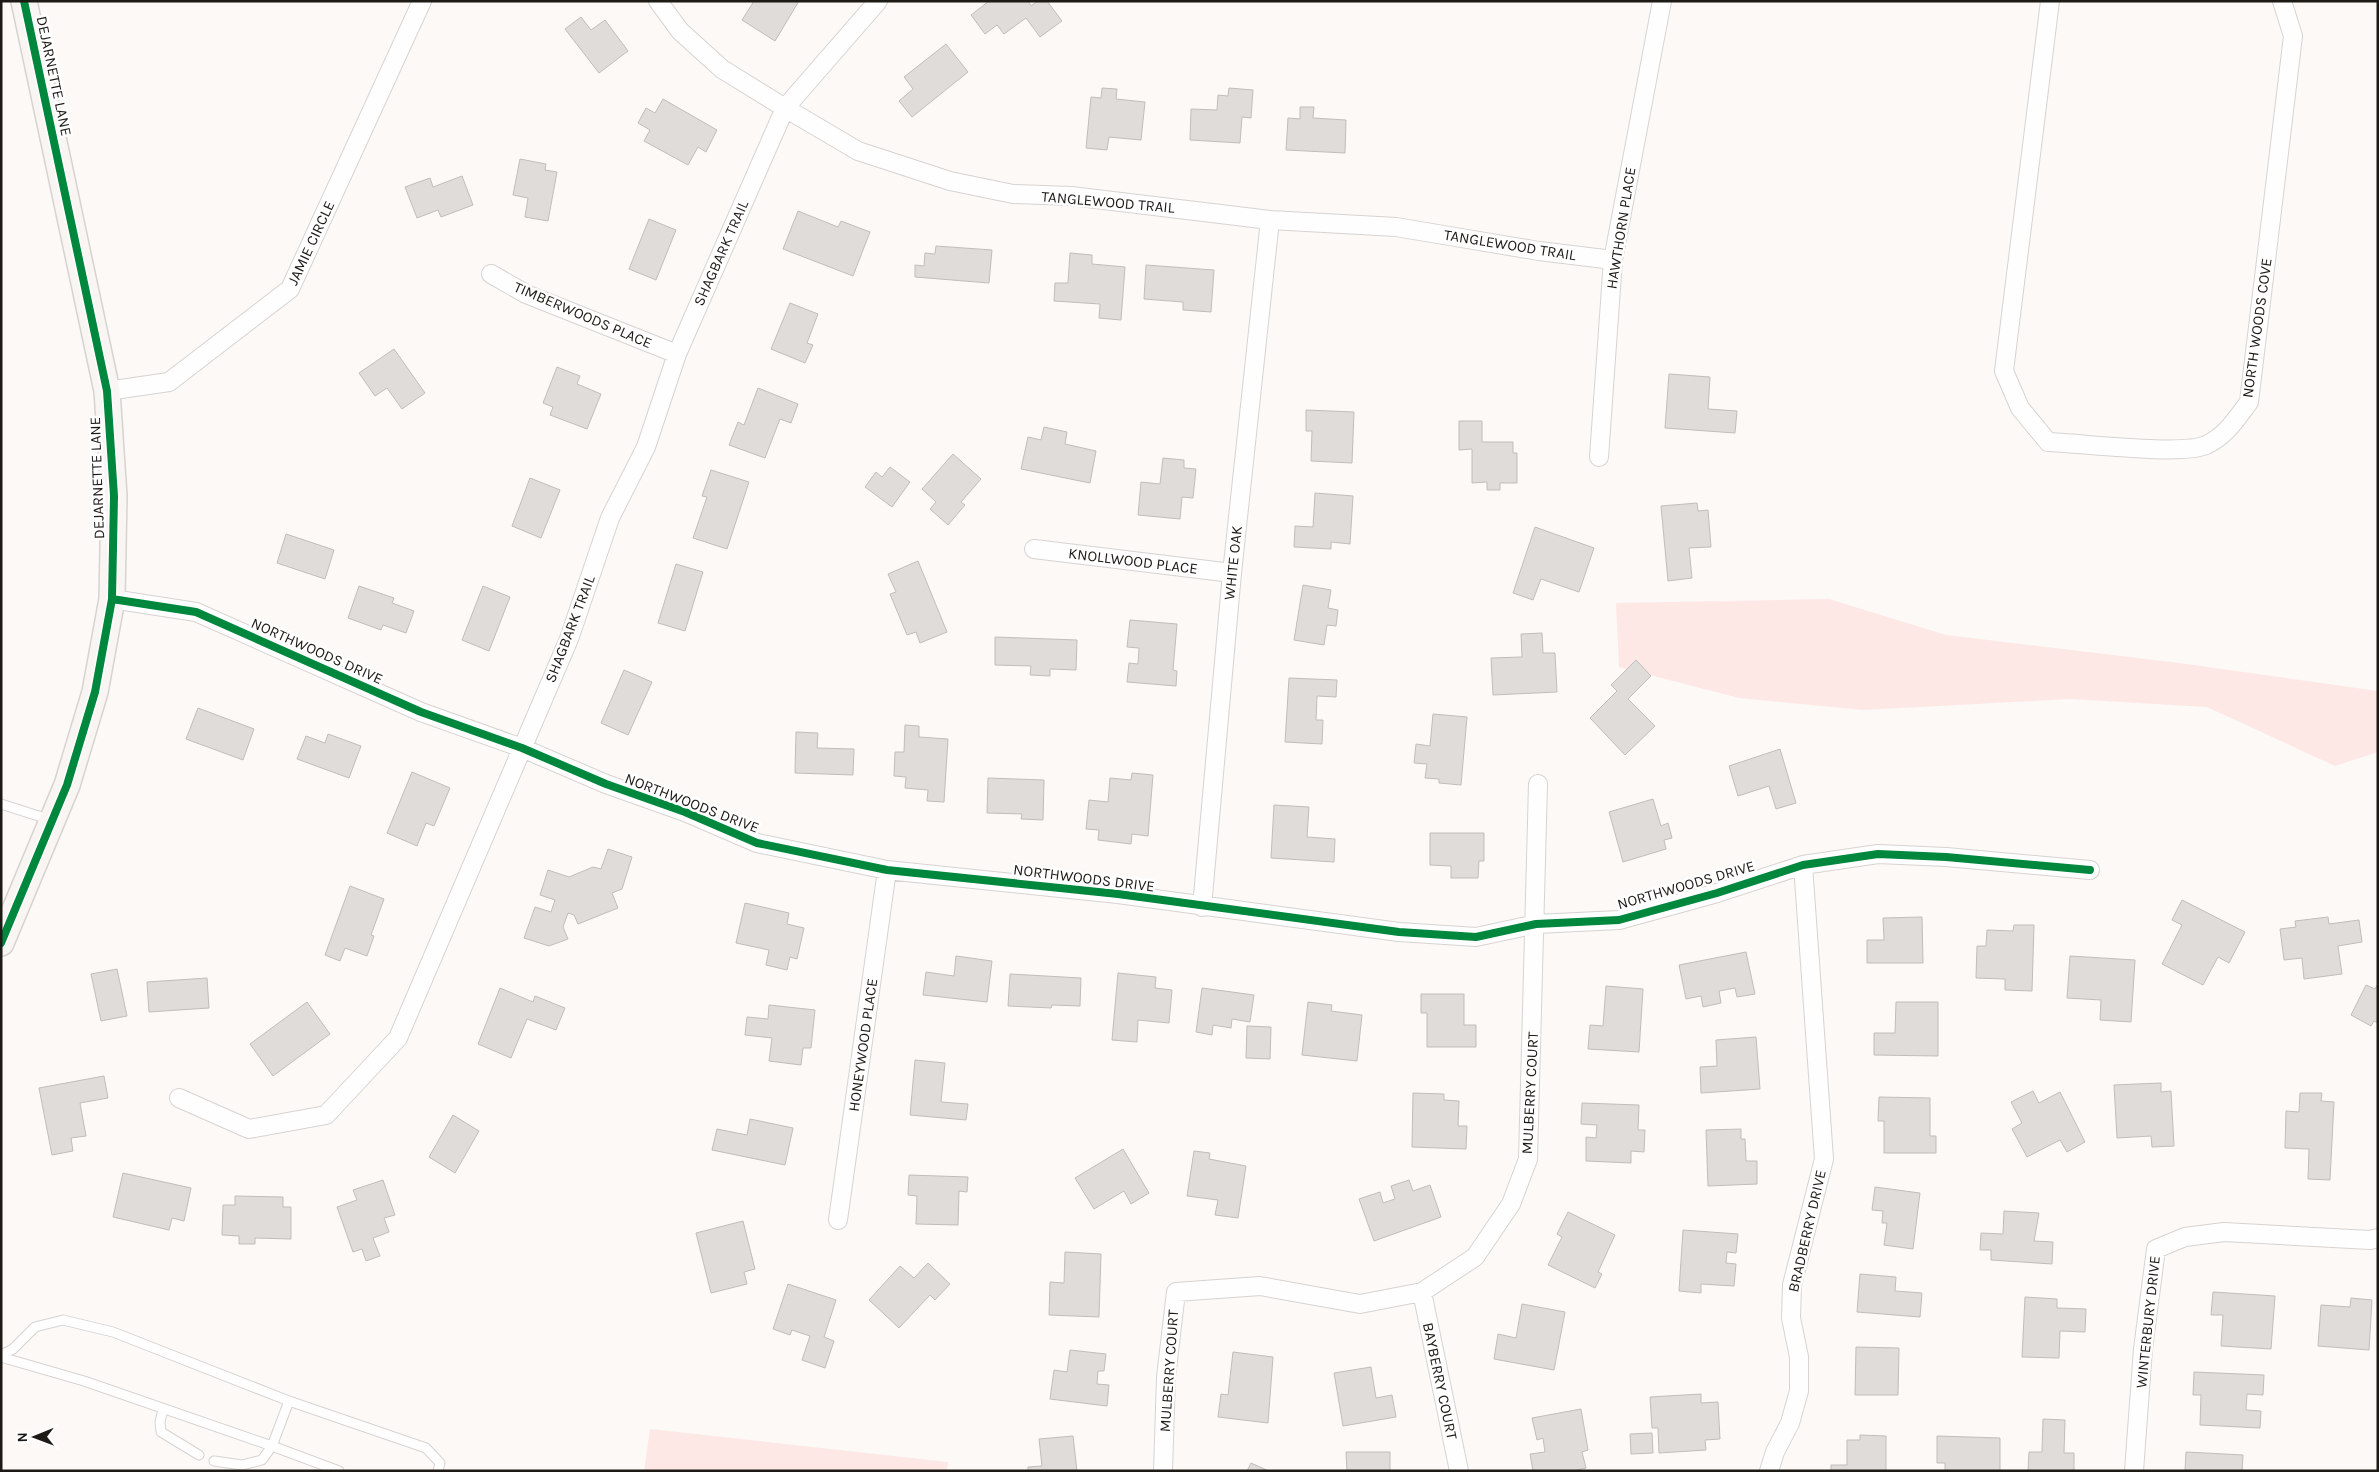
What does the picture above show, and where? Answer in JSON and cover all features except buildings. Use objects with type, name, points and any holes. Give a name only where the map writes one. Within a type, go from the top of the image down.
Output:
[{"type":"main road","name":"DEJARNETTE LANE","points":[[1,943],[67,785],[96,692],[112,599],[114,496],[107,391],[24,1]]},
{"type":"street","name":"JAMIE CIRCLE","points":[[107,391],[169,382],[290,289],[422,1]]},
{"type":"street","name":"TANGLEWOOD TRAIL","points":[[658,1],[680,31],[722,69],[785,108],[858,152],[950,181],[1013,194],[1071,196],[1270,220],[1396,227],[1539,251],[1613,260]]},
{"type":"street","name":"SHAGBARK TRAIL","points":[[179,1098],[249,1129],[326,1115],[398,1038],[569,639],[610,518],[646,447],[677,354],[785,108],[878,1]]},
{"type":"street","name":"HAWTHORN PLACE","points":[[1599,457],[1613,260],[1662,1]]},
{"type":"street","name":"NORTH WOODS COVE","points":[[2050,1],[2004,372],[2020,408],[2048,442],[2178,449],[2204,446],[2222,436],[2249,402],[2293,36],[2282,1]]},
{"type":"street","name":"WHITE OAK","points":[[1202,907],[1232,573],[1270,220]]},
{"type":"street","name":"TIMBERWOODS PLACE","points":[[491,274],[526,294],[677,354]]},
{"type":"street","name":"KNOLLWOOD PLACE","points":[[1034,549],[1232,573]]},
{"type":"street","name":"NORTHWOODS DRIVE","points":[[112,599],[196,612],[421,712],[522,748],[606,784],[685,812],[757,843],[887,870],[1118,894],[1202,907],[1399,932],[1476,937],[1536,924],[1619,920],[1717,893],[1802,865],[1878,854],[1946,857],[2090,870]]},
{"type":"street","name":"MULBERRY COURT","points":[[1163,1471],[1166,1377],[1176,1292],[1260,1286],[1360,1304],[1422,1292],[1475,1257],[1511,1204],[1528,1159],[1536,924],[1538,784]]},
{"type":"street","name":"BRADBERRY DRIVE","points":[[1769,1471],[1775,1452],[1790,1423],[1799,1391],[1799,1357],[1791,1318],[1792,1285],[1824,1159],[1802,865]]},
{"type":"street","name":"HONEYWOOD PLACE","points":[[838,1220],[887,870]]},
{"type":"street","name":"WINTERBURY DRIVE","points":[[2134,1471],[2143,1349],[2156,1249],[2185,1237],[2224,1232],[2370,1240],[2378,1238]]},
{"type":"street","name":"BAYBERRY COURT","points":[[1422,1292],[1459,1471]]},
{"type":"lane","points":[[1,804],[52,820]]},
{"type":"lane","points":[[1,1356],[13,1349],[35,1327],[63,1320],[113,1332],[289,1401],[426,1448],[440,1463],[438,1471]]},
{"type":"lane","points":[[1,1356],[84,1381],[339,1471]]},
{"type":"lane","points":[[214,1461],[242,1465],[262,1460],[272,1446],[289,1401]]},
{"type":"lane","points":[[163,1409],[160,1422],[161,1432],[199,1455]]},
{"type":"shaded area","points":[[1829,599],[1946,635],[2179,663],[2378,691],[2378,752],[2335,766],[2207,707],[2070,699],[1863,710],[1739,698],[1619,667],[1616,603]]},
{"type":"shaded area","points":[[650,1429],[948,1462],[947,1471],[644,1471]]},
{"type":"cycle path","points":[[1,943],[67,785],[95,692],[112,599],[114,496],[107,391],[24,1]]},
{"type":"cycle path","points":[[112,599],[196,612],[421,712],[522,748],[606,784],[685,812],[757,843],[887,870],[1118,894],[1399,932],[1476,937],[1536,924],[1619,920],[1717,893],[1803,865],[1878,854],[1946,857],[2090,870]]}]
